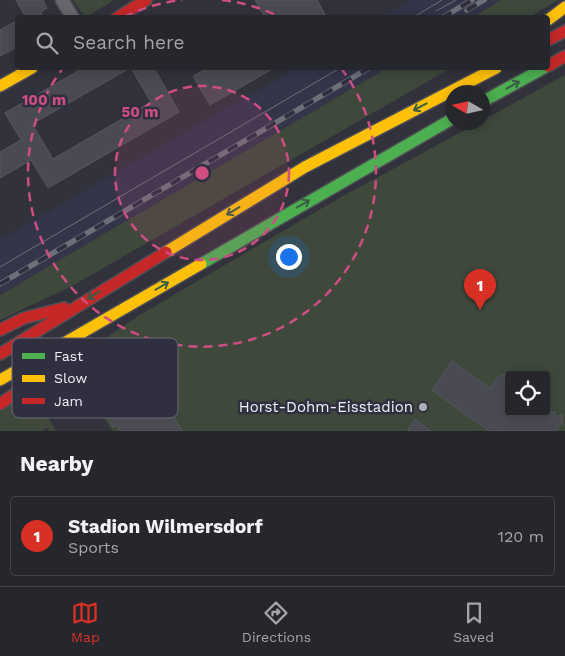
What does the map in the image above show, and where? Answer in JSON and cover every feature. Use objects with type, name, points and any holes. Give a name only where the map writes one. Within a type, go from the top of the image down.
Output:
[{"type":"main road","points":[[122,15],[146,0]]},
{"type":"main road","points":[[550,18],[565,7]]},
{"type":"main road","points":[[550,39],[565,31]]},
{"type":"main road","points":[[550,65],[565,56]]},
{"type":"main road","points":[[0,86],[28,70]]},
{"type":"main road","points":[[463,85],[483,70]]},
{"type":"main road","points":[[463,85],[492,70]]},
{"type":"main road","points":[[490,98],[541,70]]},
{"type":"main road","points":[[26,338],[305,168],[445,94]]},
{"type":"main road","points":[[72,338],[445,122]]},
{"type":"main road","points":[[0,330],[24,318],[77,306]]},
{"type":"main road","points":[[88,338],[120,310]]},
{"type":"main road","points":[[0,354],[12,347]]},
{"type":"main road","points":[[0,380],[12,373]]},
{"type":"main road","points":[[0,404],[12,396]]},
{"type":"street","points":[[62,0],[71,15]]},
{"type":"shaded area","points":[[411,0],[501,0],[475,15],[386,15]]},
{"type":"shaded area","points":[[293,70],[384,70],[0,295],[0,240]]},
{"type":"green space","points":[[73,0],[114,0],[90,15],[83,15]]},
{"type":"green space","points":[[501,0],[558,0],[532,15],[477,15]]},
{"type":"green space","points":[[384,70],[448,70],[72,286],[0,320],[0,295]]},
{"type":"green space","points":[[565,75],[565,431],[112,431],[104,418],[178,418],[178,338],[106,338],[138,316],[343,196],[465,130],[490,130],[490,116]]},
{"type":"green space","points":[[12,403],[12,418],[51,418],[49,419],[56,431],[49,431],[47,428],[42,431],[0,431],[0,411]]},
{"type":"building","points":[[16,0],[43,0],[47,8],[41,12],[42,15],[24,15]]},
{"type":"building","points":[[255,0],[317,0],[325,15],[263,15]]},
{"type":"building","points":[[15,22],[15,48],[0,56],[0,30]]},
{"type":"building","points":[[80,70],[126,70],[32,124],[53,159],[151,102],[132,70],[155,70],[179,112],[48,188],[31,160],[0,178],[0,152],[21,140],[5,113]]},
{"type":"building","points":[[204,70],[271,70],[210,105],[193,76]]},
{"type":"building","points":[[452,361],[490,388],[498,377],[505,374],[505,416],[550,416],[550,412],[555,412],[554,417],[562,415],[562,423],[556,431],[489,431],[432,390]]},
{"type":"building","points":[[108,418],[174,418],[182,431],[120,431],[117,425],[113,427]]},
{"type":"building","points":[[415,419],[431,431],[407,431]]},
{"type":"tram line","points":[[417,15],[442,0]]},
{"type":"tram line","points":[[436,11],[456,0]]},
{"type":"tram line","points":[[0,267],[337,70]]},
{"type":"railway","points":[[447,15],[472,0]]},
{"type":"railway","points":[[467,10],[484,0]]},
{"type":"railway","points":[[0,284],[366,70]]},
{"type":"traffic: fast","points":[[490,98],[540,70]]},
{"type":"traffic: fast","points":[[201,264],[445,123]]},
{"type":"traffic: slow","points":[[550,18],[565,7]]},
{"type":"traffic: slow","points":[[0,86],[28,70]]},
{"type":"traffic: slow","points":[[166,252],[305,167],[492,70]]},
{"type":"traffic: slow","points":[[73,338],[201,264]]},
{"type":"traffic: slow","points":[[0,380],[12,373]]},
{"type":"traffic: jam","points":[[122,15],[146,0]]},
{"type":"traffic: jam","points":[[550,39],[565,31]]},
{"type":"traffic: jam","points":[[550,65],[565,56]]},
{"type":"traffic: jam","points":[[26,338],[166,252]]},
{"type":"traffic: jam","points":[[0,330],[24,318],[64,308]]},
{"type":"traffic: jam","points":[[0,354],[12,347]]},
{"type":"traffic: jam","points":[[0,404],[12,396]]},
{"type":"place","name":"Stadion Wilmersdorf","points":[[480,310]]},
{"type":"place","name":"Horst-Dohm-Eisstadion","points":[[423,407]]}]
